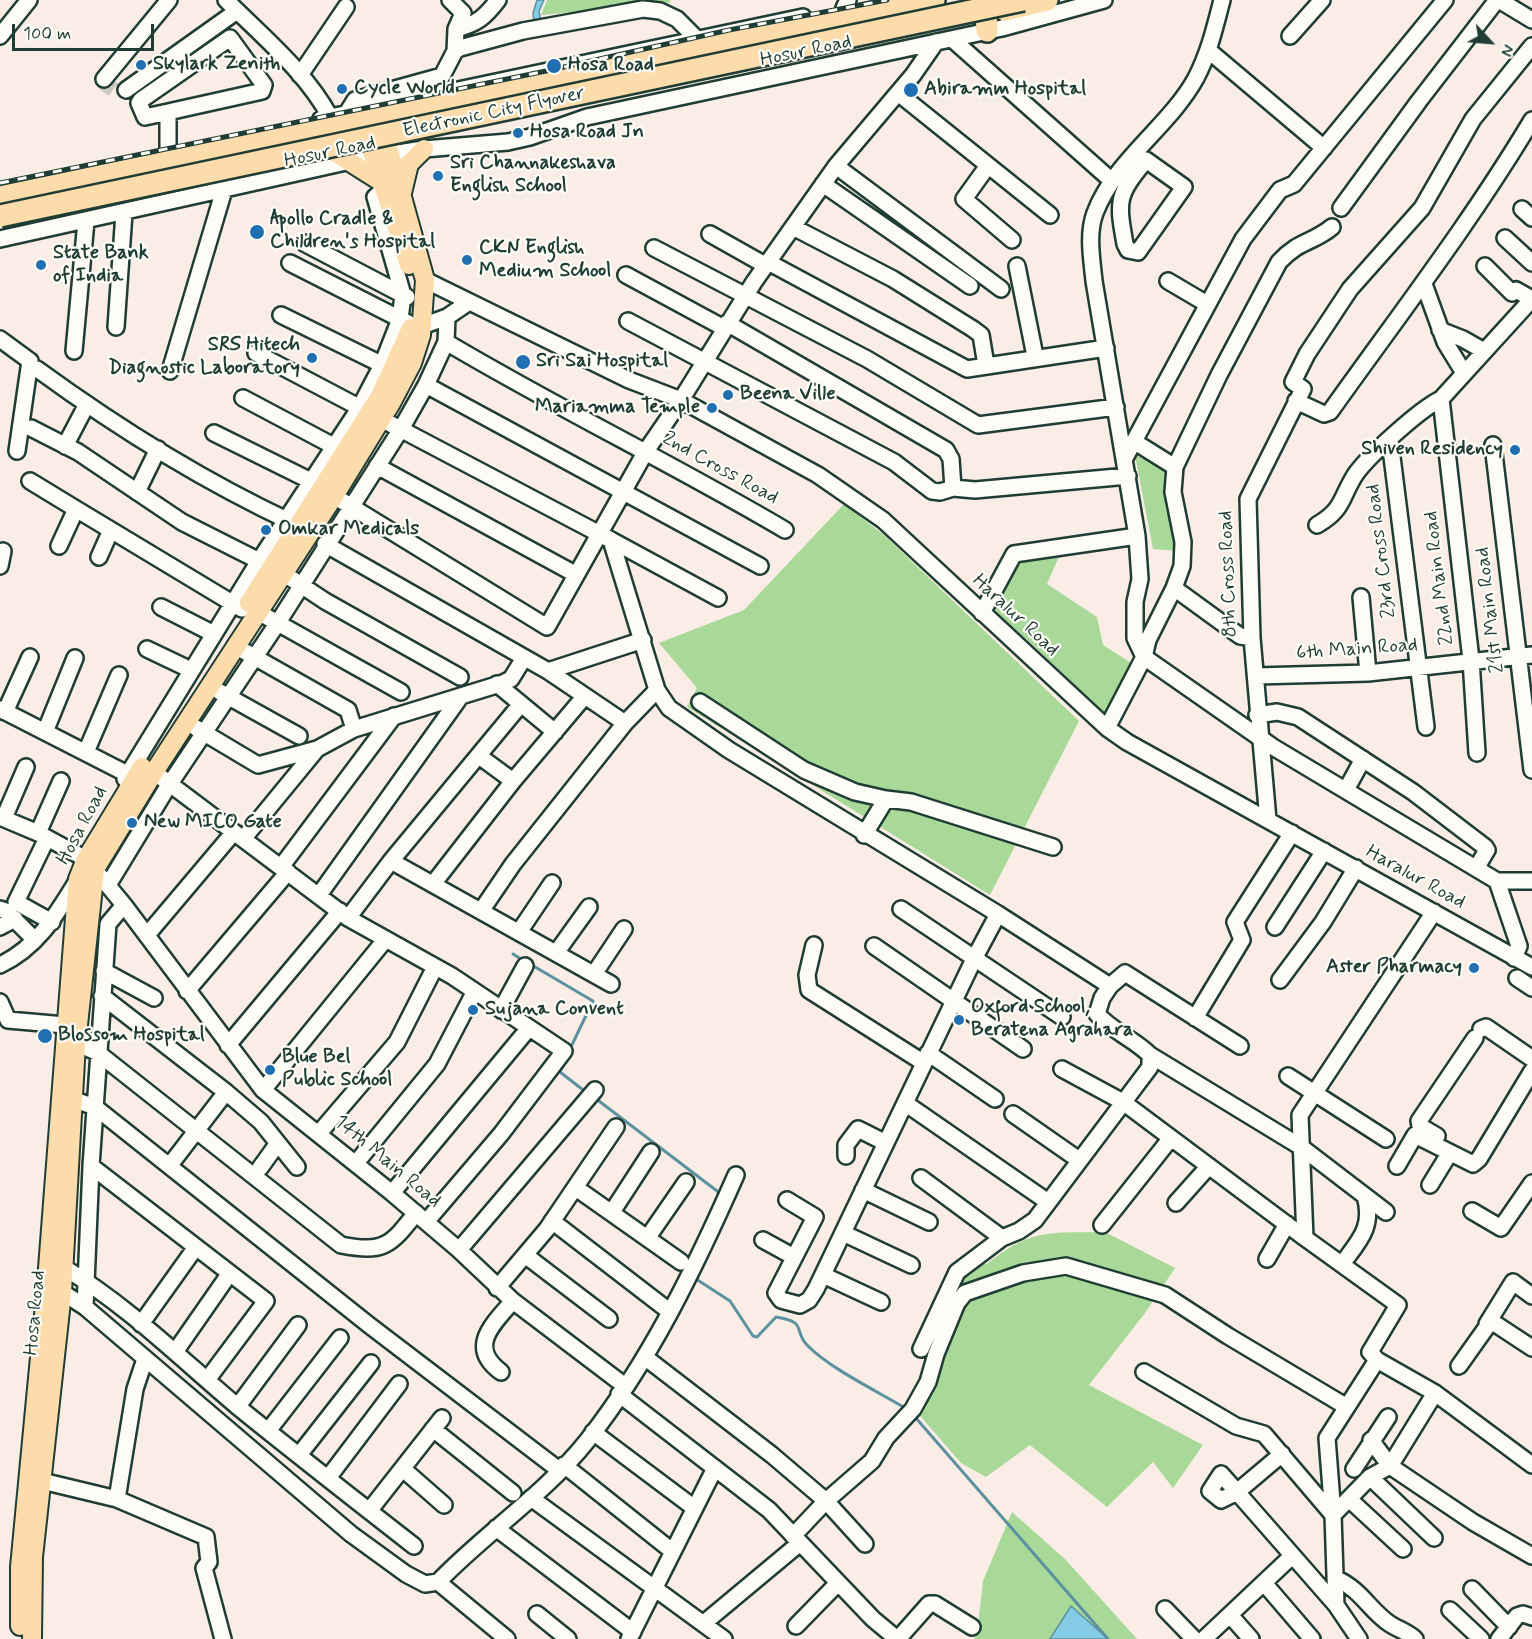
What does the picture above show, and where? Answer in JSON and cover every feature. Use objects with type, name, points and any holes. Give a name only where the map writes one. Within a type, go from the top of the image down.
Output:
[{"type":"highway","name":"Hosur Road","points":[[0,197],[361,116],[766,30],[934,0]]},
{"type":"highway","name":"Electronic City Flyover","points":[[0,216],[1023,0]]},
{"type":"highway","name":"Hosur Road","points":[[0,222],[379,149],[1047,0]]},
{"type":"highway","name":"Electronic City Flyover","points":[[0,204],[986,15]]},
{"type":"main road","name":"Hosa Road","points":[[271,567],[292,523],[322,488],[339,449],[406,377],[421,335],[411,323],[408,298],[414,279],[390,189],[379,149],[361,116]]},
{"type":"main road","points":[[341,157],[390,189],[424,149]]},
{"type":"main road","name":"Hosa Road","points":[[33,1639],[33,1557],[62,1292],[63,1267],[59,1203],[65,1025],[90,872],[131,776],[245,609],[371,412],[387,368],[411,323],[425,280],[390,189]]},
{"type":"main road","name":"Hosa Road","points":[[20,1639],[20,1568],[46,1294],[72,1099],[90,872],[235,646],[245,609]]},
{"type":"street","points":[[0,36],[29,0]]},
{"type":"street","points":[[104,79],[169,0]]},
{"type":"street","points":[[361,116],[354,100],[442,76],[455,51],[456,29],[466,7],[450,0]]},
{"type":"street","points":[[456,29],[475,24],[485,17],[498,0]]},
{"type":"street","points":[[0,187],[330,117],[361,116],[673,44],[766,30],[846,4],[885,0]]},
{"type":"street","points":[[379,149],[424,149],[508,142],[530,137],[586,117],[952,39],[986,15],[1104,0]]},
{"type":"street","points":[[1222,0],[1208,50],[1195,79],[1136,162],[1121,195],[1121,221],[1128,250],[1138,252],[1184,187],[1146,160],[1136,162],[1112,182],[1094,214],[1090,245],[1137,536],[1140,579],[1135,602],[1135,638],[1144,657],[1260,738],[1497,881],[1532,881]]},
{"type":"street","points":[[1290,36],[1322,0]]},
{"type":"street","points":[[1125,458],[1243,239],[1280,190],[1294,184],[1445,0]]},
{"type":"street","points":[[1341,208],[1419,100],[1498,0],[1532,20]]},
{"type":"street","points":[[126,90],[232,5],[300,75],[320,98],[330,117]]},
{"type":"street","points":[[300,75],[346,7]]},
{"type":"street","points":[[455,51],[523,31],[643,9],[660,11],[676,19],[697,39]]},
{"type":"street","points":[[230,38],[264,86],[262,91],[168,112],[145,117],[139,104],[230,38]]},
{"type":"street","points":[[952,39],[1112,182]]},
{"type":"street","points":[[214,433],[322,488],[547,627],[575,574],[604,536],[622,491],[745,295],[836,166],[898,93],[936,42]]},
{"type":"street","name":"8th Cross Road","points":[[1268,820],[1252,638],[1248,499],[1303,389],[1293,382],[1307,354],[1350,289],[1422,208],[1473,119],[1532,46]]},
{"type":"street","points":[[1208,50],[1324,148]]},
{"type":"street","points":[[898,93],[987,167],[1050,215]]},
{"type":"street","points":[[168,112],[168,153]]},
{"type":"street","points":[[1296,401],[1324,414],[1330,412],[1424,284],[1492,185],[1532,120]]},
{"type":"street","points":[[0,239],[224,190],[341,157]]},
{"type":"street","points":[[836,166],[1001,289]]},
{"type":"street","points":[[987,167],[964,199],[1012,240]]},
{"type":"street","points":[[823,184],[970,286]]},
{"type":"street","points":[[170,371],[224,190]]},
{"type":"street","points":[[116,327],[124,213]]},
{"type":"street","points":[[74,351],[86,221]]},
{"type":"street","points":[[1093,222],[1121,221]]},
{"type":"street","points":[[793,227],[893,279],[973,329],[981,335],[986,365]]},
{"type":"street","points":[[1107,728],[1144,657],[1148,640],[1174,588],[1182,566],[1183,542],[1173,492],[1175,467],[1219,375],[1279,262],[1297,246],[1321,236],[1332,227]]},
{"type":"street","points":[[710,234],[967,369],[1035,356],[1106,348]]},
{"type":"street","points":[[1505,238],[1532,263]]},
{"type":"street","points":[[304,243],[408,298]]},
{"type":"street","points":[[654,248],[867,359],[978,425],[1116,407]]},
{"type":"street","points":[[290,263],[411,323],[447,317],[469,302]]},
{"type":"street","points":[[1017,266],[1035,356]]},
{"type":"street","points":[[1317,525],[1341,505],[1356,475],[1424,407],[1441,399],[1532,299],[1516,290],[1512,293],[1485,266]]},
{"type":"street","points":[[626,275],[725,326],[946,450],[951,459],[953,488]]},
{"type":"street","name":"Haralur Road","points":[[425,280],[629,380],[681,400],[818,475],[883,520],[1107,728],[1532,967]]},
{"type":"street","points":[[1168,281],[1207,304]]},
{"type":"street","points":[[1424,284],[1440,330],[1464,373]]},
{"type":"street","points":[[281,315],[387,368]]},
{"type":"street","points":[[0,965],[35,940],[52,922],[90,872],[170,783],[277,624],[325,544],[401,429],[426,385],[446,342],[447,317]]},
{"type":"street","points":[[628,321],[894,462],[932,490],[940,492],[953,488],[975,490],[1128,476]]},
{"type":"street","points":[[1440,330],[1484,351]]},
{"type":"street","points":[[0,339],[87,404],[158,449],[240,498],[292,523]]},
{"type":"street","name":"2nd Cross Road","points":[[446,342],[532,392],[646,451],[785,530]]},
{"type":"street","points":[[256,353],[718,598]]},
{"type":"street","points":[[17,451],[34,365]]},
{"type":"street","points":[[426,385],[760,567]]},
{"type":"street","points":[[243,398],[339,449]]},
{"type":"street","name":"22nd Main Road","points":[[1441,399],[1471,660],[1477,753]]},
{"type":"street","points":[[65,446],[87,404]]},
{"type":"street","points":[[31,428],[65,446],[182,522],[271,567],[460,677]]},
{"type":"street","name":"23rd Cross Road","points":[[1390,441],[1426,727]]},
{"type":"street","points":[[1135,442],[1175,467]]},
{"type":"street","name":"21st Main Road","points":[[1493,445],[1524,656],[1532,770]]},
{"type":"street","points":[[137,492],[158,449]]},
{"type":"street","points":[[377,466],[575,574]]},
{"type":"street","points":[[30,481],[245,609],[401,692]]},
{"type":"street","points":[[59,546],[76,509]]},
{"type":"street","points":[[99,556],[111,530]]},
{"type":"street","points":[[604,536],[643,640],[657,690],[669,708],[685,721],[864,835],[998,914],[1110,986]]},
{"type":"street","points":[[982,613],[1014,554],[1137,536]]},
{"type":"street","points":[[325,544],[548,671],[625,723]]},
{"type":"street","points":[[0,566],[3,550]]},
{"type":"street","points":[[30,657],[3,710],[131,776],[214,634],[245,609],[271,567]]},
{"type":"street","points":[[1174,588],[1240,636],[1252,638]]},
{"type":"street","points":[[1361,597],[1368,673]]},
{"type":"street","points":[[160,607],[214,634]]},
{"type":"street","points":[[548,671],[643,640]]},
{"type":"street","points":[[235,646],[348,710],[354,729]]},
{"type":"street","points":[[147,649],[191,670]]},
{"type":"street","name":"6th Main Road","points":[[1256,676],[1368,673],[1524,656]]},
{"type":"street","points":[[45,732],[75,658]]},
{"type":"street","points":[[187,722],[258,765],[317,749],[354,729],[511,679],[524,658]]},
{"type":"street","points":[[86,752],[119,675]]},
{"type":"street","points":[[496,684],[555,732]]},
{"type":"street","points":[[209,686],[299,735]]},
{"type":"street","points":[[481,911],[513,864],[625,723],[657,690]]},
{"type":"street","points":[[319,896],[461,696]]},
{"type":"street","points":[[432,884],[513,781],[584,697]]},
{"type":"street","points":[[700,702],[804,770],[855,792],[911,802],[1053,847]]},
{"type":"street","points":[[228,1045],[391,861],[521,704]]},
{"type":"street","points":[[1257,715],[1277,712],[1298,717],[1462,827],[1487,850],[1477,867]]},
{"type":"street","points":[[187,991],[284,869],[394,716]]},
{"type":"street","points":[[147,935],[317,749]]},
{"type":"street","points":[[479,756],[513,781]]},
{"type":"street","points":[[1346,790],[1363,759]]},
{"type":"street","points":[[26,767],[2,818],[42,835],[90,872]]},
{"type":"street","points":[[76,1043],[98,1053],[198,1129],[341,1245],[363,1249],[385,1246],[421,1218],[501,1134],[564,1051],[435,967],[385,940],[344,914],[154,772]]},
{"type":"street","points":[[52,922],[16,902],[61,781]]},
{"type":"street","points":[[864,835],[886,799]]},
{"type":"street","points":[[1195,1018],[1242,940],[1234,922],[1292,833]]},
{"type":"street","points":[[1275,927],[1324,851]]},
{"type":"street","points":[[391,861],[611,984]]},
{"type":"street","points":[[1280,980],[1317,931],[1356,868]]},
{"type":"street","name":"14th Main Road","points":[[90,872],[124,904],[263,1090],[320,1132],[459,1250],[513,1301],[769,1510],[838,1583],[898,1639]]},
{"type":"street","points":[[1497,881],[1519,946],[1514,958]]},
{"type":"street","points":[[519,933],[552,883]]},
{"type":"street","points":[[85,1307],[91,1166],[108,924],[124,904]]},
{"type":"street","points":[[556,953],[589,907]]},
{"type":"street","points":[[0,909],[15,919],[35,940]]},
{"type":"street","points":[[901,909],[1062,1017]]},
{"type":"street","points":[[1305,1238],[1299,1115],[1316,1093],[1434,912]]},
{"type":"street","points":[[787,1200],[815,1217],[776,1293],[781,1300],[800,1305],[809,1300],[823,1275],[926,1058],[998,914]]},
{"type":"street","points":[[0,927],[15,919]]},
{"type":"street","points":[[594,974],[624,929]]},
{"type":"street","points":[[263,1090],[385,940]]},
{"type":"street","points":[[814,945],[807,975],[809,990],[995,1099]]},
{"type":"street","points":[[873,946],[1023,1049]]},
{"type":"street","points":[[501,1010],[525,966]]},
{"type":"street","points":[[320,1132],[397,1042],[435,967]]},
{"type":"street","points":[[104,971],[154,998]]},
{"type":"street","points":[[1240,1046],[1125,973],[1110,986],[1102,998],[1097,1014],[1104,1022],[1150,1055],[1301,1147],[1386,1212]]},
{"type":"street","points":[[1517,978],[1532,988]]},
{"type":"street","points":[[356,1163],[437,1064],[474,993]]},
{"type":"street","points":[[102,996],[261,1122],[297,1167]]},
{"type":"street","points":[[0,1002],[8,1020],[65,1025]]},
{"type":"street","points":[[1476,1157],[1435,1135],[1419,1123],[1478,1034],[1486,1027],[1532,1060]]},
{"type":"street","points":[[392,1193],[529,1028]]},
{"type":"street","points":[[1532,1041],[1527,1050],[1532,1060]]},
{"type":"street","points":[[921,1349],[957,1272],[1002,1238],[1019,1231],[1035,1220],[1150,1067],[1150,1055]]},
{"type":"street","points":[[1397,1166],[1415,1135],[1420,1135],[1449,1154],[1473,1164],[1532,1060]]},
{"type":"street","points":[[1062,1069],[1123,1102],[1398,1305],[1370,1352],[1377,1360],[1435,1393],[1532,1465]]},
{"type":"street","points":[[1288,1076],[1386,1139]]},
{"type":"street","points":[[459,1250],[595,1090]]},
{"type":"street","points":[[170,1165],[226,1092]]},
{"type":"street","points":[[72,1099],[95,1107],[369,1326],[562,1467],[672,1551]]},
{"type":"street","points":[[905,1103],[1048,1202]]},
{"type":"street","points":[[1013,1114],[1079,1160]]},
{"type":"street","points":[[498,1288],[552,1221],[616,1127]]},
{"type":"street","points":[[846,1156],[846,1145],[858,1129],[886,1143]]},
{"type":"street","points":[[1102,1226],[1171,1138]]},
{"type":"street","points":[[260,1167],[278,1143]]},
{"type":"street","points":[[612,1212],[651,1152]]},
{"type":"street","points":[[1430,1185],[1449,1154]]},
{"type":"street","points":[[91,1166],[266,1301],[207,1380]]},
{"type":"street","points":[[1176,1203],[1209,1166]]},
{"type":"street","points":[[62,1292],[85,1307],[351,1534],[406,1574],[425,1584],[438,1582],[531,1498],[593,1432],[646,1358],[736,1175]]},
{"type":"street","points":[[921,1178],[1002,1238]]},
{"type":"street","points":[[648,1237],[686,1182]]},
{"type":"street","points":[[1472,1211],[1501,1228],[1532,1183]]},
{"type":"street","points":[[576,1188],[681,1262]]},
{"type":"street","points":[[863,1190],[928,1222]]},
{"type":"street","points":[[1342,1264],[1367,1226],[1369,1216],[1365,1197]]},
{"type":"street","points":[[552,1221],[669,1311]]},
{"type":"street","points":[[1267,1260],[1287,1224]]},
{"type":"street","points":[[843,1233],[911,1265]]},
{"type":"street","points":[[763,1240],[794,1257]]},
{"type":"street","points":[[141,1323],[196,1247]]},
{"type":"street","points":[[525,1255],[609,1319]]},
{"type":"street","points":[[704,1623],[797,1540],[826,1501],[872,1461],[886,1438],[910,1412],[928,1382],[936,1354],[957,1303],[965,1293],[1023,1273],[1066,1266],[1165,1295],[1245,1347],[1310,1382],[1347,1407]]},
{"type":"street","points":[[63,1267],[86,1281],[141,1323],[268,1431],[414,1546]]},
{"type":"street","points":[[175,1352],[230,1273]]},
{"type":"street","points":[[823,1275],[881,1302]]},
{"type":"street","points":[[1459,1366],[1513,1282],[1532,1296]]},
{"type":"street","points":[[501,1372],[490,1364],[485,1351],[485,1341],[489,1330],[513,1301]]},
{"type":"street","points":[[1487,1324],[1491,1321],[1498,1324],[1532,1348]]},
{"type":"street","points":[[238,1406],[298,1325]]},
{"type":"street","points":[[268,1431],[340,1338]]},
{"type":"street","points":[[646,1358],[772,1455],[826,1501],[865,1544]]},
{"type":"street","points":[[117,1499],[135,1389],[146,1359]]},
{"type":"street","points":[[1336,1605],[1333,1515],[1327,1438],[1377,1360]]},
{"type":"street","points":[[299,1455],[371,1363]]},
{"type":"street","points":[[1144,1372],[1236,1426],[1264,1434],[1333,1515]]},
{"type":"street","points":[[328,1478],[399,1384]]},
{"type":"street","points":[[1333,1515],[1370,1477],[1390,1466],[1435,1393]]},
{"type":"street","points":[[1354,1469],[1388,1417]]},
{"type":"street","points":[[369,1511],[437,1423],[513,1493]]},
{"type":"street","points":[[593,1432],[693,1507]]},
{"type":"street","points":[[1371,1440],[1390,1466],[1473,1522],[1532,1556]]},
{"type":"street","points":[[1282,1454],[1238,1492],[1336,1605],[1359,1639]]},
{"type":"street","points":[[496,1528],[631,1636],[693,1507],[715,1468]]},
{"type":"street","points":[[403,1469],[444,1505]]},
{"type":"street","points":[[1370,1477],[1434,1538]]},
{"type":"street","points":[[42,1481],[117,1499],[206,1536],[209,1562],[204,1568],[223,1639]]},
{"type":"street","points":[[531,1498],[723,1639]]},
{"type":"street","points":[[1350,1500],[1403,1549]]},
{"type":"street","points":[[1203,1639],[1292,1556]]},
{"type":"street","points":[[1335,1578],[1350,1585],[1390,1624],[1405,1630],[1414,1639]]},
{"type":"street","points":[[438,1582],[507,1639]]},
{"type":"street","points":[[796,1626],[838,1583]]},
{"type":"street","points":[[1264,1583],[1312,1639]]},
{"type":"street","points":[[1472,1589],[1509,1627]]},
{"type":"street","points":[[898,1639],[929,1604],[935,1604],[972,1627]]},
{"type":"street","points":[[1165,1609],[1194,1639]]},
{"type":"street","points":[[1450,1610],[1481,1639]]},
{"type":"street","points":[[537,1614],[568,1639]]},
{"type":"street","points":[[1499,1639],[1517,1616],[1523,1614],[1532,1617]]},
{"type":"street","points":[[1230,1615],[1247,1638]]},
{"type":"green space","points":[[547,0],[671,0],[669,3],[541,15]]},
{"type":"green space","points":[[1135,455],[1165,469],[1178,551],[1153,549]]},
{"type":"green space","points":[[844,504],[885,536],[1079,721],[990,895],[687,707],[697,688],[659,643],[744,610]]},
{"type":"green space","points":[[1061,552],[1047,584],[1097,617],[1103,645],[1133,664],[1106,716],[1033,645],[992,611],[1017,560]]},
{"type":"green space","points":[[1105,1232],[1175,1268],[1145,1313],[1089,1385],[1203,1445],[1173,1488],[1153,1462],[1107,1507],[1030,1445],[986,1477],[961,1463],[909,1403],[948,1302],[973,1263],[987,1264],[1002,1252],[1029,1238],[1056,1233]]},
{"type":"green space","points":[[1012,1512],[1065,1559],[1137,1639],[1108,1639],[1071,1606],[1050,1639],[974,1639],[977,1633],[983,1581]]},
{"type":"water","points":[[537,0],[544,0],[539,11],[541,22],[534,24],[533,13]]},
{"type":"water","points":[[1071,1606],[1108,1639],[1050,1639]]},
{"type":"waterway","points":[[513,954],[524,961]]},
{"type":"waterway","points":[[530,964],[593,1001],[569,1051]]},
{"type":"waterway","points":[[564,1063],[560,1072],[587,1093]]},
{"type":"waterway","points":[[595,1098],[721,1194]]},
{"type":"waterway","points":[[693,1277],[730,1301],[753,1336],[757,1337],[776,1317],[792,1321],[798,1327],[803,1340],[816,1354],[840,1371],[905,1408]]},
{"type":"waterway","points":[[915,1417],[1108,1639]]},
{"type":"tunnel","points":[[104,79],[105,84],[115,91],[126,90]]},
{"type":"railway","points":[[0,183],[546,71],[729,30],[887,0]]},
{"type":"place","name":"Skylark Zenith","points":[[141,65]]},
{"type":"place","name":"Hosa Road","points":[[554,66]]},
{"type":"place","name":"Cycle World","points":[[342,89]]},
{"type":"place","name":"Abiramm Hospital","points":[[911,90]]},
{"type":"place","name":"Hosa Road Jn","points":[[518,133]]},
{"type":"place","name":"Sri Channakeshava English School","points":[[438,176]]},
{"type":"place","name":"Apollo Cradle & Children's Hospital","points":[[257,232]]},
{"type":"place","name":"CKN English Medium School","points":[[467,260]]},
{"type":"place","name":"State Bank of India","points":[[41,265]]},
{"type":"place","name":"SRS Hitech Diagnostic Laboratory","points":[[312,358]]},
{"type":"place","name":"Sri Sai Hospital","points":[[523,362]]},
{"type":"place","name":"Beena Ville","points":[[728,395]]},
{"type":"place","name":"Mariamma Temple","points":[[712,408]]},
{"type":"place","name":"Shiven Residency","points":[[1515,450]]},
{"type":"place","name":"Omkar Medicals","points":[[266,530]]},
{"type":"place","name":"New MICO Gate","points":[[132,823]]},
{"type":"place","name":"Aster Pharmacy","points":[[1474,968]]},
{"type":"place","name":"Sujana Convent","points":[[473,1010]]},
{"type":"place","name":"Oxford School, Beratena Agrahara","points":[[959,1020]]},
{"type":"place","name":"Blossom Hospital","points":[[45,1036]]},
{"type":"place","name":"Blue Bel Public School","points":[[270,1070]]}]
